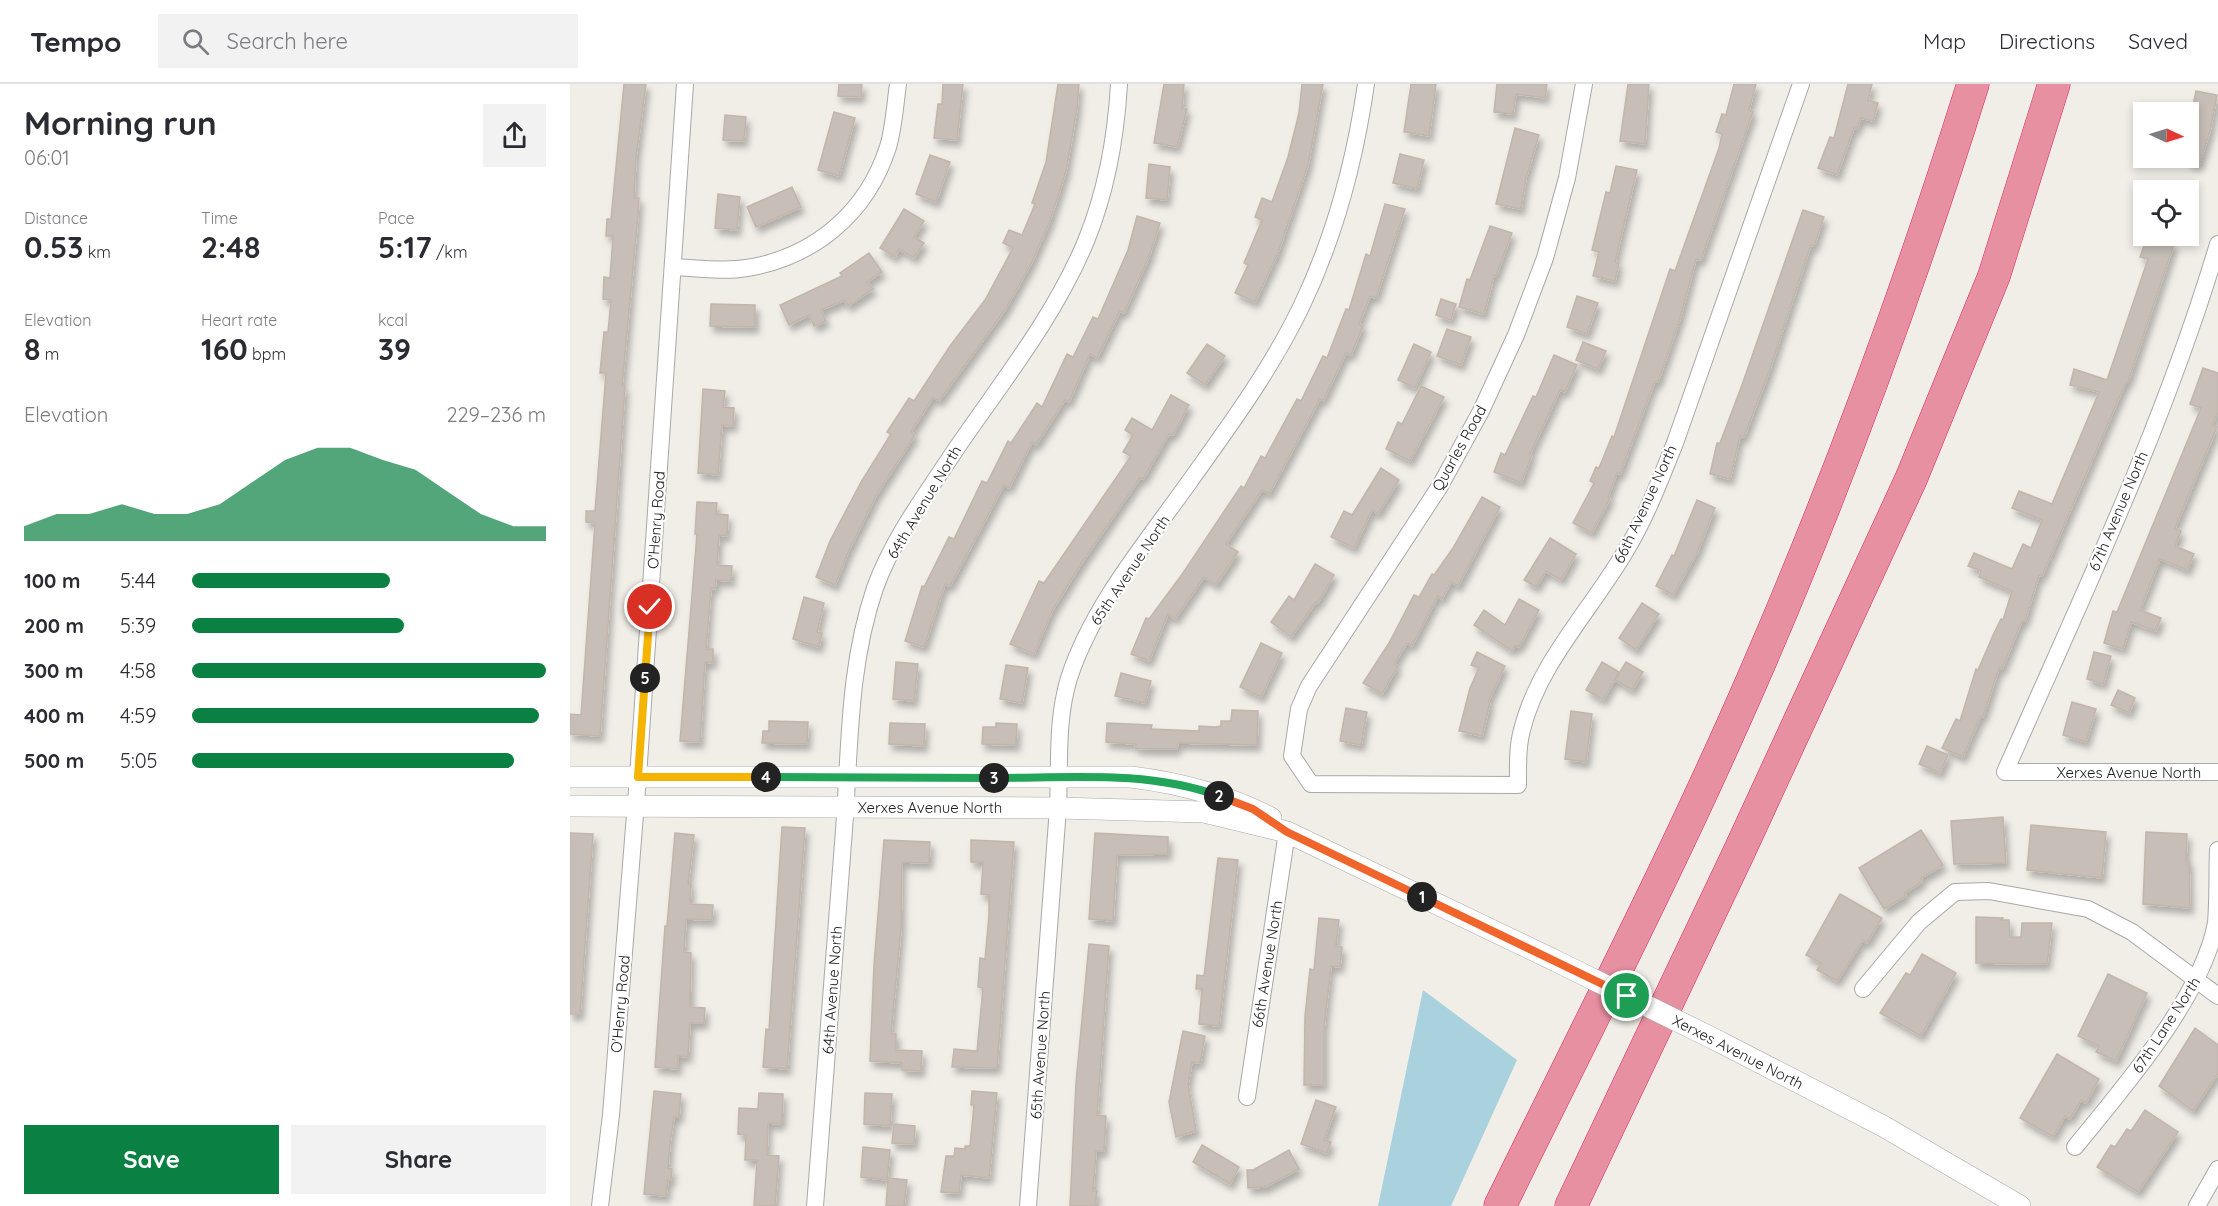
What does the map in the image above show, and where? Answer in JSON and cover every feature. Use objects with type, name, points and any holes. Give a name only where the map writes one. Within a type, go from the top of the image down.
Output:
[{"type":"highway","points":[[1500,1206],[1684,833],[1800,567],[1911,275],[1973,84]]},
{"type":"highway","points":[[1570,1206],[1739,852],[1911,479],[1994,276],[2054,84]]},
{"type":"street","name":"O'Henry Road","points":[[600,1206],[611,1115],[638,777],[685,84]]},
{"type":"street","points":[[673,267],[733,269],[755,266],[808,249],[835,230],[858,206],[876,178],[888,146],[897,84]]},
{"type":"street","name":"64th Avenue North","points":[[815,1206],[848,777],[853,678],[859,639],[876,585],[900,536],[927,492],[1033,338],[1061,292],[1076,261],[1103,190],[1113,140],[1119,84]]},
{"type":"street","name":"65th Avenue North","points":[[1028,1206],[1058,808],[1058,751],[1061,714],[1069,678],[1100,610],[1264,373],[1302,305],[1348,180],[1366,84]]},
{"type":"street","name":"Quarles Road","points":[[1311,784],[1292,756],[1299,709],[1321,665],[1440,486],[1481,411],[1516,335],[1545,258],[1567,178],[1584,84]]},
{"type":"street","name":"66th Avenue North","points":[[1311,784],[1518,785],[1521,731],[1531,701],[1546,671],[1627,550],[1653,497],[1675,443],[1801,84]]},
{"type":"street","name":"67th Avenue North","points":[[2005,772],[2124,500],[2169,388],[2218,244]]},
{"type":"street","name":"Xerxes Avenue North","points":[[2005,772],[2218,772]]},
{"type":"street","name":"Xerxes Avenue North","points":[[570,777],[1131,777],[1196,789],[1253,809],[1287,832],[1718,1041],[1883,1126],[2020,1206]]},
{"type":"street","name":"Xerxes Avenue North","points":[[570,806],[1058,808],[1204,812],[1287,832]]},
{"type":"street","name":"66th Avenue North","points":[[1247,1097],[1287,832]]},
{"type":"street","name":"67th Lane North","points":[[2075,1147],[2129,1081],[2197,980],[2216,923],[2218,850]]},
{"type":"street","points":[[1863,989],[1919,922],[1955,892],[1989,891],[2088,909],[2132,932],[2218,996]]},
{"type":"street","points":[[2198,1206],[2218,1169]]},
{"type":"water","points":[[1423,990],[1517,1060],[1451,1206],[1378,1206]]},
{"type":"building","points":[[624,84],[646,84],[636,157],[634,198],[639,198],[638,215],[622,386],[625,387],[600,736],[570,734],[570,714],[581,715],[595,523],[586,522],[586,511],[595,511],[606,373],[600,373],[604,332],[608,332],[611,300],[603,299],[604,277],[610,278],[613,236],[606,236],[607,219],[611,219]]},
{"type":"building","points":[[839,84],[862,84],[861,97],[838,96]]},
{"type":"building","points":[[943,84],[963,84],[957,140],[934,138],[938,104],[942,104]]},
{"type":"building","points":[[1058,84],[1079,84],[1077,109],[1066,171],[1050,221],[1032,262],[1005,310],[939,401],[933,397],[911,432],[915,435],[877,494],[849,550],[835,585],[816,577],[830,541],[861,482],[891,434],[887,432],[909,398],[914,401],[950,346],[985,300],[1013,248],[1003,243],[1009,230],[1022,235],[1035,204],[1032,203],[1046,162]]},
{"type":"building","points":[[1164,84],[1184,84],[1182,108],[1187,109],[1177,147],[1154,143]]},
{"type":"building","points":[[1302,84],[1323,84],[1308,165],[1278,253],[1255,302],[1235,293],[1248,265],[1244,263],[1262,220],[1255,217],[1262,198],[1272,202],[1288,157],[1299,113]]},
{"type":"building","points":[[1411,84],[1436,84],[1429,136],[1404,132]]},
{"type":"building","points":[[1497,84],[1547,84],[1545,98],[1516,94],[1513,114],[1494,112]]},
{"type":"building","points":[[1628,84],[1649,84],[1645,144],[1620,141]]},
{"type":"building","points":[[1734,84],[1756,84],[1749,110],[1753,112],[1701,260],[1696,259],[1680,319],[1658,382],[1655,381],[1620,474],[1617,473],[1608,497],[1610,498],[1592,533],[1573,523],[1594,483],[1590,481],[1596,467],[1599,468],[1612,436],[1614,437],[1670,269],[1675,271],[1719,148],[1722,134],[1716,132],[1722,114],[1726,115]]},
{"type":"building","points":[[1848,84],[1872,84],[1868,100],[1878,103],[1873,121],[1861,118],[1857,129],[1854,128],[1837,175],[1818,168],[1830,137],[1834,138]]},
{"type":"building","points":[[2196,91],[2217,95],[2210,131],[2199,165],[2199,102],[2194,102]]},
{"type":"building","points":[[834,112],[855,118],[839,176],[818,170]]},
{"type":"building","points":[[725,115],[746,117],[744,141],[723,140]]},
{"type":"building","points":[[1515,128],[1539,135],[1526,178],[1521,209],[1496,204]]},
{"type":"building","points":[[1400,154],[1424,160],[1417,189],[1393,183]]},
{"type":"building","points":[[930,155],[950,162],[936,202],[916,194]]},
{"type":"building","points":[[1149,164],[1170,167],[1167,200],[1146,198]]},
{"type":"building","points":[[1616,166],[1637,170],[1615,262],[1619,263],[1615,281],[1593,276],[1599,252],[1592,250],[1606,192],[1610,193]]},
{"type":"building","points":[[792,187],[801,207],[756,227],[747,207]]},
{"type":"building","points":[[718,194],[740,197],[737,230],[715,228]]},
{"type":"building","points":[[1385,204],[1405,209],[1376,298],[1370,296],[1359,324],[1363,326],[1351,355],[1346,353],[1323,401],[1320,399],[1269,494],[1262,490],[1226,544],[1238,552],[1216,585],[1204,577],[1175,619],[1168,614],[1149,661],[1131,654],[1146,618],[1149,619],[1183,573],[1241,486],[1244,488],[1261,456],[1265,458],[1297,399],[1301,401],[1323,356],[1327,358],[1346,309],[1349,310],[1366,254],[1370,256]]},
{"type":"building","points":[[904,209],[924,221],[914,237],[924,243],[914,258],[899,249],[895,257],[880,248]]},
{"type":"building","points":[[1803,210],[1824,217],[1814,246],[1811,245],[1769,372],[1744,437],[1740,436],[1730,479],[1710,474],[1717,443],[1720,443],[1742,385]]},
{"type":"building","points":[[1137,216],[1160,223],[1149,257],[1124,313],[1120,311],[1097,358],[1090,354],[1069,402],[1065,400],[1036,445],[1032,442],[1009,488],[1004,485],[950,586],[945,584],[924,647],[905,641],[922,586],[924,587],[949,537],[954,539],[982,481],[987,483],[1008,441],[1011,443],[1037,403],[1042,407],[1067,354],[1073,357],[1093,317],[1098,319],[1128,250]]},
{"type":"building","points":[[1490,226],[1512,233],[1496,276],[1494,275],[1484,314],[1459,307],[1467,279],[1470,280]]},
{"type":"building","points":[[2144,246],[2173,246],[2128,382],[2126,382],[2042,576],[2039,575],[2025,621],[2022,621],[2002,669],[1999,668],[1983,717],[1981,716],[1963,757],[1942,748],[1956,719],[1960,721],[1976,669],[1978,670],[2001,619],[2003,620],[2012,591],[1979,577],[1981,571],[1968,566],[1974,553],[2012,569],[2023,544],[2031,548],[2042,520],[2012,508],[2019,491],[2052,504],[2099,392],[2070,385],[2074,369],[2107,380],[2148,259],[2140,257]]},
{"type":"building","points":[[869,253],[882,272],[867,282],[873,289],[848,306],[844,300],[821,310],[826,321],[814,326],[809,315],[789,325],[780,305],[842,276],[840,273]]},
{"type":"building","points":[[1577,296],[1598,303],[1587,334],[1567,327]]},
{"type":"building","points":[[1441,299],[1456,304],[1451,320],[1436,315]]},
{"type":"building","points":[[711,304],[755,305],[755,327],[710,326]]},
{"type":"building","points":[[1447,329],[1471,337],[1461,365],[1437,356]]},
{"type":"building","points":[[1583,342],[1606,351],[1598,369],[1576,360]]},
{"type":"building","points":[[1207,344],[1225,356],[1205,385],[1187,373]]},
{"type":"building","points":[[1414,344],[1431,352],[1415,388],[1398,380]]},
{"type":"building","points":[[1554,355],[1577,365],[1565,392],[1560,390],[1530,454],[1532,455],[1521,483],[1494,472],[1501,453],[1505,455],[1533,396],[1536,397]]},
{"type":"building","points":[[2203,368],[2218,373],[2218,412],[2212,425],[2217,427],[2175,528],[2181,531],[2175,546],[2194,554],[2187,570],[2160,559],[2140,610],[2161,618],[2156,631],[2131,622],[2123,649],[2104,643],[2113,611],[2117,612],[2201,408],[2190,404]]},
{"type":"building","points":[[1421,386],[1444,397],[1410,461],[1386,449],[1398,422],[1402,424]]},
{"type":"building","points":[[703,389],[725,391],[723,407],[734,408],[733,426],[722,425],[718,475],[698,473]]},
{"type":"building","points":[[1171,395],[1189,405],[1173,435],[1169,434],[1143,479],[1140,478],[1081,564],[1052,611],[1034,654],[1010,644],[1039,581],[1044,583],[1131,456],[1123,452],[1133,435],[1125,430],[1132,418],[1152,430]]},
{"type":"building","points":[[1381,468],[1399,480],[1378,514],[1372,510],[1354,548],[1331,537],[1344,511],[1352,515]]},
{"type":"building","points":[[1482,497],[1500,507],[1458,586],[1451,582],[1442,599],[1438,596],[1412,646],[1407,643],[1394,664],[1398,666],[1382,694],[1363,683],[1389,643],[1414,595],[1419,597],[1432,574],[1434,575],[1453,548]]},
{"type":"building","points":[[1697,500],[1715,508],[1697,553],[1673,595],[1656,586],[1672,555],[1674,556]]},
{"type":"building","points":[[697,502],[717,503],[716,514],[728,515],[727,536],[719,535],[717,565],[732,566],[731,581],[716,580],[715,589],[711,588],[706,649],[713,649],[713,663],[705,662],[700,742],[680,741],[697,534],[695,534]]},
{"type":"building","points":[[1550,538],[1576,554],[1561,580],[1546,571],[1536,587],[1524,580]]},
{"type":"building","points":[[1315,564],[1334,575],[1318,603],[1316,602],[1291,637],[1271,622],[1289,596],[1294,600]]},
{"type":"building","points":[[804,597],[824,603],[817,632],[822,633],[819,647],[793,639]]},
{"type":"building","points":[[1519,599],[1539,610],[1519,647],[1515,645],[1512,651],[1474,625],[1484,610],[1505,625]]},
{"type":"building","points":[[1642,603],[1659,614],[1636,650],[1619,638]]},
{"type":"building","points":[[1261,643],[1282,653],[1261,697],[1240,687]]},
{"type":"building","points":[[1477,652],[1505,666],[1488,702],[1490,703],[1482,736],[1459,731],[1470,688],[1479,668],[1471,665]]},
{"type":"building","points":[[2094,652],[2111,656],[2103,684],[2087,679]]},
{"type":"building","points":[[896,662],[918,664],[914,701],[893,699]]},
{"type":"building","points":[[1602,662],[1619,672],[1603,700],[1586,690]]},
{"type":"building","points":[[1626,662],[1643,672],[1632,690],[1615,680]]},
{"type":"building","points":[[1006,665],[1028,668],[1022,703],[1000,699]]},
{"type":"building","points":[[1121,673],[1151,681],[1145,703],[1115,696]]},
{"type":"building","points":[[2118,690],[2135,698],[2129,713],[2111,705]]},
{"type":"building","points":[[2072,702],[2096,709],[2086,742],[2063,735]]},
{"type":"building","points":[[1346,708],[1367,712],[1361,745],[1340,741]]},
{"type":"building","points":[[1232,710],[1258,711],[1257,745],[1178,743],[1177,749],[1151,749],[1135,748],[1136,744],[1106,742],[1107,723],[1152,725],[1151,729],[1199,731],[1199,726],[1215,727],[1221,726],[1221,721],[1231,721]]},
{"type":"building","points":[[1571,711],[1592,714],[1586,762],[1565,759]]},
{"type":"building","points":[[769,721],[808,722],[807,744],[762,743],[763,731],[769,731]]},
{"type":"building","points":[[890,723],[925,724],[924,746],[889,744]]},
{"type":"building","points":[[996,723],[1017,724],[1016,745],[982,744],[983,727],[996,727]]},
{"type":"building","points":[[1927,746],[1948,755],[1940,773],[1919,764]]},
{"type":"building","points":[[2003,817],[2006,863],[1954,864],[1951,821]]},
{"type":"building","points":[[2031,825],[2106,832],[2102,878],[2027,870]]},
{"type":"building","points":[[782,827],[805,828],[787,1069],[763,1067],[766,1029],[769,1030]]},
{"type":"building","points":[[1921,830],[1943,865],[1921,878],[1922,882],[1904,893],[1906,896],[1884,909],[1859,868]]},
{"type":"building","points":[[2146,832],[2187,834],[2186,860],[2189,860],[2190,908],[2143,904]]},
{"type":"building","points":[[570,833],[593,834],[580,1014],[570,1014]]},
{"type":"building","points":[[675,833],[694,835],[688,884],[691,884],[690,904],[713,905],[712,920],[686,919],[684,952],[691,953],[690,1007],[705,1008],[704,1023],[690,1023],[688,1057],[678,1056],[678,1069],[655,1067],[665,926],[667,926]]},
{"type":"building","points":[[1095,833],[1168,837],[1168,854],[1117,855],[1113,921],[1089,919]]},
{"type":"building","points":[[884,840],[930,842],[929,863],[902,862],[901,929],[891,1033],[896,1034],[896,1050],[922,1051],[921,1071],[902,1070],[902,1063],[870,1061],[874,965]]},
{"type":"building","points":[[971,840],[1014,842],[997,1068],[952,1067],[954,1049],[977,1051],[983,988],[978,987],[980,958],[985,959],[989,895],[981,894],[983,862],[971,862]]},
{"type":"building","points":[[1218,858],[1238,860],[1219,1026],[1199,1024],[1202,989],[1196,989],[1197,975],[1204,976]]},
{"type":"building","points":[[1840,894],[1882,918],[1867,943],[1863,940],[1837,981],[1817,970],[1821,963],[1806,955]]},
{"type":"building","points":[[1976,917],[2009,920],[2010,937],[2021,937],[2022,923],[2052,923],[2047,964],[1976,963]]},
{"type":"building","points":[[1319,918],[1339,920],[1336,946],[1342,947],[1340,967],[1331,966],[1324,1028],[1324,1085],[1304,1085],[1305,1016],[1310,969],[1314,970]]},
{"type":"building","points":[[1089,944],[1109,946],[1097,1115],[1106,1116],[1104,1151],[1096,1151],[1093,1191],[1097,1191],[1095,1206],[1070,1206],[1076,1083]]},
{"type":"building","points":[[1922,954],[1956,973],[1921,1036],[1880,1013],[1906,973],[1910,975]]},
{"type":"building","points":[[2108,974],[2147,993],[2116,1061],[2096,1052],[2099,1046],[2078,1036]]},
{"type":"building","points":[[2195,1028],[2218,1045],[2218,1073],[2193,1111],[2159,1086]]},
{"type":"building","points":[[1183,1031],[1205,1036],[1200,1063],[1192,1062],[1188,1084],[1196,1131],[1176,1137],[1169,1102]]},
{"type":"building","points":[[2057,1054],[2099,1079],[2086,1103],[2081,1100],[2070,1119],[2065,1116],[2053,1137],[2020,1118]]},
{"type":"building","points":[[654,1091],[681,1094],[679,1117],[674,1117],[670,1143],[668,1168],[672,1169],[666,1196],[644,1194]]},
{"type":"building","points":[[972,1091],[997,1093],[989,1178],[961,1175],[959,1193],[941,1192],[946,1156],[954,1156],[955,1148],[965,1149],[965,1146],[970,1146],[974,1105],[971,1105]]},
{"type":"building","points":[[759,1093],[783,1094],[780,1124],[768,1123],[767,1155],[779,1156],[775,1206],[754,1206],[757,1160],[745,1160],[746,1135],[738,1134],[739,1108],[758,1109]]},
{"type":"building","points":[[865,1093],[892,1094],[890,1126],[864,1124]]},
{"type":"building","points":[[1316,1100],[1336,1107],[1324,1140],[1331,1142],[1327,1153],[1301,1144]]},
{"type":"building","points":[[2145,1110],[2178,1132],[2138,1192],[2097,1167],[2111,1145],[2115,1147],[2127,1129],[2131,1131]]},
{"type":"building","points":[[894,1124],[915,1126],[914,1144],[892,1143]]},
{"type":"building","points":[[1202,1145],[1239,1167],[1230,1184],[1193,1162]]},
{"type":"building","points":[[863,1147],[890,1150],[887,1180],[861,1177]]},
{"type":"building","points":[[1289,1150],[1299,1169],[1265,1187],[1248,1188],[1247,1170],[1253,1170]]},
{"type":"building","points":[[888,1178],[907,1180],[904,1206],[886,1206]]},
{"type":"route","points":[[650,607],[638,777],[1131,777],[1167,782],[1216,794],[1253,809],[1271,819],[1287,832],[1627,996]]}]
